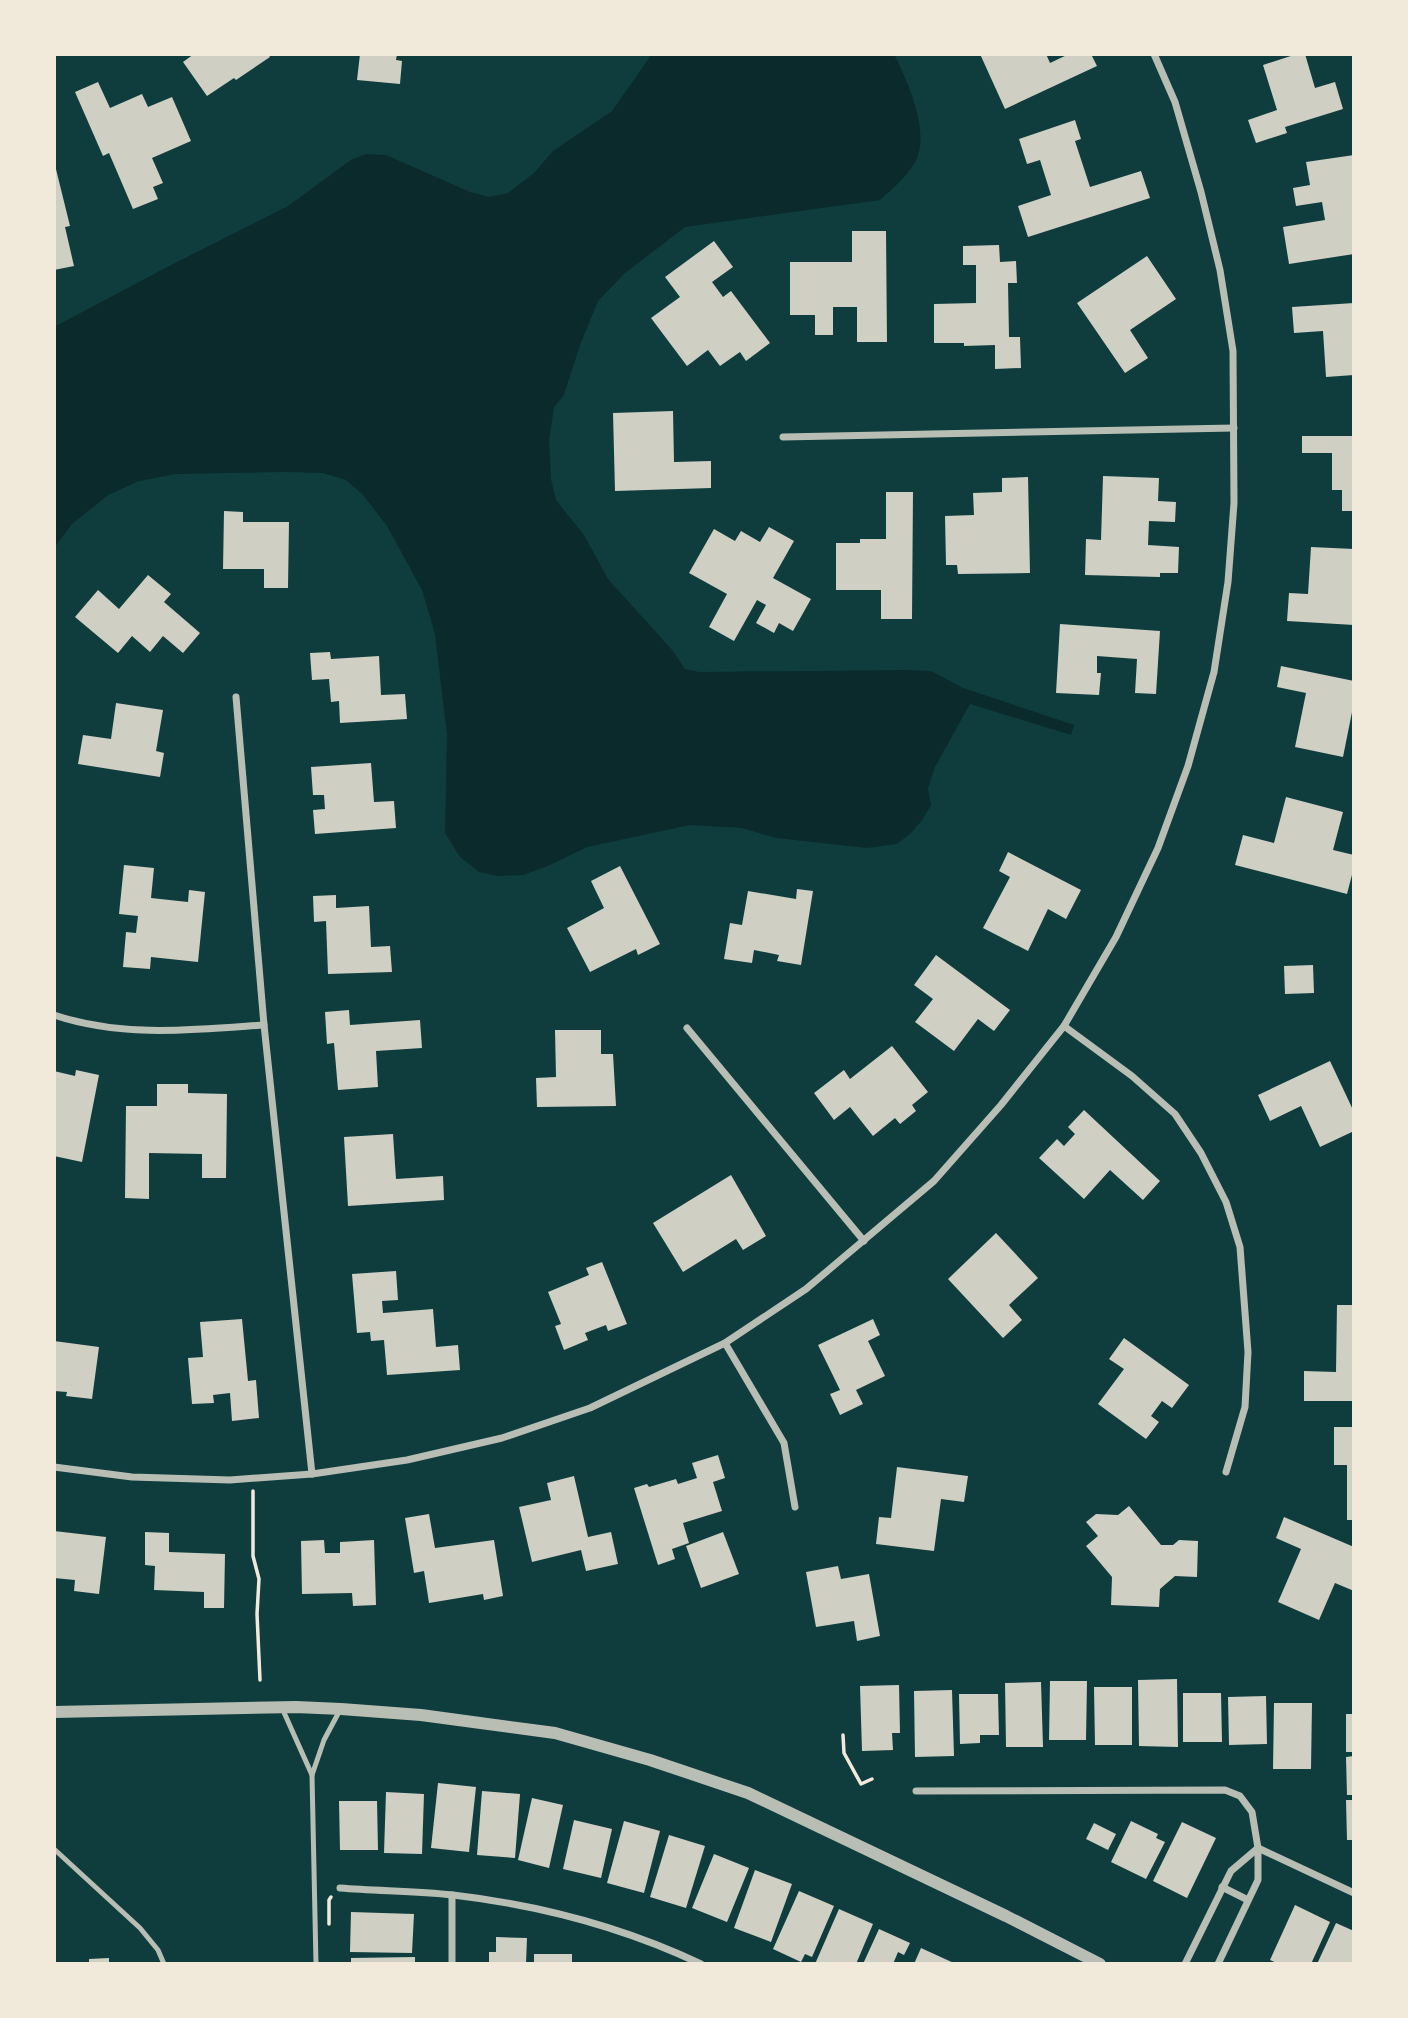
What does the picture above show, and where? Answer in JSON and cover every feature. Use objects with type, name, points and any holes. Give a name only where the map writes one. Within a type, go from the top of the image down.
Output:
[{"type":"street","points":[[54,1467],[132,1477],[230,1480],[312,1474],[407,1460],[502,1438],[590,1408],[725,1343],[806,1289],[934,1181],[1001,1105],[1065,1026],[1116,937],[1158,848],[1191,753],[1214,672],[1228,582],[1234,503],[1233,351],[1220,270],[1202,192],[1175,102],[1154,54]]},
{"type":"street","points":[[783,437],[1234,428]]},
{"type":"street","points":[[236,697],[264,1025],[312,1474]]},
{"type":"street","points":[[54,1015],[121,1029],[183,1031],[264,1025]]},
{"type":"street","points":[[1065,1026],[1132,1076],[1175,1114],[1202,1153],[1226,1202],[1240,1247],[1248,1352],[1245,1407],[1226,1472]]},
{"type":"street","points":[[687,1028],[864,1241]]},
{"type":"street","points":[[725,1343],[784,1443],[795,1507]]},
{"type":"street","points":[[54,1712],[282,1707],[341,1709],[421,1715],[555,1733],[748,1793],[1006,1916],[1100,1964]]},
{"type":"street","points":[[916,1791],[1225,1790],[1240,1796],[1252,1812],[1258,1848],[1258,1881],[1218,1964]]},
{"type":"street","points":[[1185,1964],[1231,1871],[1258,1848]]},
{"type":"street","points":[[1258,1848],[1354,1893]]},
{"type":"street","points":[[340,1888],[452,1895],[521,1906],[595,1923],[670,1949],[701,1964]]},
{"type":"street","points":[[1222,1888],[1248,1900]]},
{"type":"street","points":[[452,1895],[453,1964]]},
{"type":"lane","points":[[282,1707],[312,1775]]},
{"type":"lane","points":[[316,1964],[312,1775],[324,1740],[341,1709]]},
{"type":"lane","points":[[54,1849],[140,1928],[158,1950],[164,1964]]},
{"type":"path","points":[[253,1479],[253,1556],[258,1579],[260,1680]]},
{"type":"path","points":[[843,1735],[844,1753],[861,1784],[872,1780]]},
{"type":"path","points":[[330,1925],[329,1900],[340,1888]]},
{"type":"water","points":[[652,54],[894,54],[916,109],[919,152],[907,174],[880,200],[685,227],[625,273],[598,301],[564,395],[554,407],[549,441],[551,479],[556,500],[584,535],[608,579],[673,651],[685,669],[699,672],[931,671],[963,688],[1074,725],[1071,735],[970,704],[935,767],[928,788],[931,805],[911,833],[897,844],[867,848],[776,838],[742,828],[690,825],[587,847],[523,875],[497,876],[479,872],[460,857],[445,833],[447,735],[435,634],[422,590],[387,526],[363,495],[346,480],[323,473],[284,472],[176,474],[139,481],[108,495],[72,524],[54,548],[54,327],[288,206],[351,160],[366,154],[386,155],[470,192],[489,197],[508,193],[534,173],[553,151],[612,111]]},
{"type":"building","points":[[194,54],[268,54],[270,57],[207,96],[183,62]]},
{"type":"building","points":[[360,54],[397,54],[396,60],[402,61],[400,84],[357,80]]},
{"type":"building","points":[[980,54],[1046,54],[1050,63],[1069,54],[1091,54],[1097,66],[1005,109]]},
{"type":"building","points":[[1305,54],[1315,88],[1335,82],[1343,109],[1285,127],[1287,133],[1256,143],[1248,120],[1277,110],[1263,65]]},
{"type":"building","points":[[98,82],[110,108],[142,94],[148,107],[172,97],[191,141],[152,158],[163,183],[153,187],[158,199],[133,209],[109,153],[103,156],[75,92]]},
{"type":"building","points":[[1075,120],[1081,139],[1075,141],[1090,187],[1141,171],[1150,198],[1028,237],[1018,206],[1051,195],[1040,160],[1027,164],[1019,139]]},
{"type":"building","points":[[1354,155],[1354,254],[1289,264],[1283,227],[1325,220],[1322,202],[1296,206],[1293,188],[1310,185],[1306,162]]},
{"type":"building","points":[[54,161],[70,226],[65,227],[74,266],[54,270]]},
{"type":"building","points":[[852,231],[886,231],[887,342],[857,342],[857,307],[833,307],[833,335],[815,335],[815,315],[790,315],[790,262],[852,262]]},
{"type":"building","points":[[714,241],[733,267],[712,282],[723,297],[731,291],[770,343],[746,361],[740,352],[720,366],[708,350],[687,366],[651,318],[680,297],[665,277]]},
{"type":"building","points":[[999,245],[1000,262],[1016,261],[1017,283],[1008,283],[1009,337],[1020,337],[1021,368],[995,369],[995,345],[934,343],[934,304],[976,303],[976,265],[963,265],[963,246]]},
{"type":"building","points":[[1147,256],[1176,299],[1130,330],[1148,358],[1125,373],[1077,303]]},
{"type":"building","points":[[1354,303],[1354,375],[1326,377],[1323,331],[1294,333],[1292,307]]},
{"type":"building","points":[[673,411],[674,462],[711,461],[711,488],[615,491],[613,413]]},
{"type":"building","points":[[1302,436],[1354,436],[1354,511],[1342,511],[1342,490],[1332,490],[1332,453],[1302,453]]},
{"type":"building","points":[[1103,476],[1159,478],[1158,501],[1176,502],[1175,522],[1149,521],[1148,545],[1179,547],[1178,573],[1160,573],[1160,577],[1085,575],[1086,539],[1101,540]]},
{"type":"building","points":[[1028,477],[1030,573],[958,574],[957,565],[946,565],[945,516],[974,515],[973,493],[1002,492],[1002,478]]},
{"type":"building","points":[[886,492],[913,492],[912,619],[881,619],[881,590],[836,590],[836,543],[886,539]]},
{"type":"building","points":[[224,511],[243,512],[243,522],[289,522],[288,588],[264,588],[264,569],[223,569]]},
{"type":"building","points":[[769,527],[794,541],[773,578],[811,599],[793,631],[779,623],[774,633],[756,623],[766,605],[757,600],[734,641],[709,627],[727,594],[689,573],[714,529],[735,541],[741,531],[760,542]]},
{"type":"building","points":[[1311,547],[1354,549],[1354,625],[1287,621],[1289,593],[1308,594]]},
{"type":"building","points":[[148,575],[171,594],[164,602],[200,633],[183,653],[163,636],[150,652],[132,636],[118,653],[75,617],[98,590],[119,609]]},
{"type":"building","points":[[1060,624],[1160,631],[1156,694],[1135,693],[1137,659],[1097,656],[1097,673],[1101,673],[1099,695],[1056,693]]},
{"type":"building","points":[[330,652],[331,659],[379,656],[381,695],[405,694],[407,719],[340,723],[339,701],[331,702],[329,679],[312,680],[310,653]]},
{"type":"building","points":[[1281,666],[1354,681],[1354,702],[1343,757],[1295,747],[1306,693],[1277,687]]},
{"type":"building","points":[[116,703],[163,710],[156,751],[164,753],[160,777],[78,764],[83,735],[111,739]]},
{"type":"building","points":[[371,763],[374,802],[394,801],[396,828],[315,834],[313,810],[325,809],[324,795],[313,795],[311,767]]},
{"type":"building","points":[[1286,797],[1343,812],[1333,850],[1354,855],[1354,867],[1347,894],[1235,865],[1243,835],[1274,843]]},
{"type":"building","points":[[1008,852],[1081,890],[1066,919],[1048,909],[1028,951],[983,928],[1010,877],[999,871]]},
{"type":"building","points":[[124,865],[154,868],[151,898],[188,902],[189,890],[205,892],[198,962],[151,957],[150,969],[123,967],[126,932],[136,933],[138,916],[119,914]]},
{"type":"building","points":[[620,866],[660,944],[638,955],[636,949],[590,972],[567,928],[604,908],[591,881]]},
{"type":"building","points":[[797,889],[813,891],[801,965],[777,961],[779,955],[754,950],[752,963],[724,959],[730,923],[742,925],[748,891],[796,899]]},
{"type":"building","points":[[336,895],[336,908],[369,906],[371,947],[390,946],[392,972],[328,974],[326,921],[314,922],[313,896]]},
{"type":"building","points":[[936,955],[1010,1010],[994,1031],[978,1019],[954,1051],[915,1022],[933,999],[914,985]]},
{"type":"building","points":[[1313,965],[1314,993],[1285,994],[1284,966]]},
{"type":"building","points":[[349,1010],[350,1025],[420,1020],[422,1048],[376,1051],[378,1087],[338,1090],[334,1043],[327,1044],[325,1012]]},
{"type":"building","points":[[555,1030],[601,1030],[601,1054],[613,1054],[616,1106],[537,1107],[536,1078],[556,1077]]},
{"type":"building","points":[[892,1046],[928,1092],[912,1105],[916,1111],[900,1124],[895,1118],[873,1136],[850,1107],[834,1120],[814,1093],[844,1070],[850,1079]]},
{"type":"building","points":[[1330,1061],[1354,1112],[1354,1131],[1320,1147],[1301,1106],[1270,1121],[1258,1095]]},
{"type":"building","points":[[76,1070],[99,1075],[82,1162],[54,1156],[54,1071],[75,1076]]},
{"type":"building","points":[[157,1084],[188,1084],[188,1093],[227,1094],[226,1178],[202,1178],[202,1154],[149,1153],[149,1199],[125,1198],[126,1106],[157,1106]]},
{"type":"building","points":[[1084,1110],[1160,1181],[1143,1200],[1110,1170],[1084,1199],[1039,1158],[1057,1139],[1064,1146],[1075,1134],[1068,1127]]},
{"type":"building","points":[[393,1134],[396,1179],[443,1176],[444,1200],[348,1206],[344,1137]]},
{"type":"building","points":[[731,1175],[766,1236],[743,1250],[736,1239],[683,1272],[653,1223]]},
{"type":"building","points":[[996,1233],[1038,1278],[1009,1305],[1022,1320],[1003,1338],[948,1279]]},
{"type":"building","points":[[602,1262],[627,1324],[608,1331],[606,1325],[585,1333],[588,1340],[564,1350],[555,1326],[561,1324],[548,1292],[589,1275],[586,1268]]},
{"type":"building","points":[[396,1271],[398,1300],[382,1301],[383,1313],[433,1309],[436,1347],[458,1345],[460,1370],[387,1375],[384,1340],[371,1341],[370,1332],[357,1333],[352,1274]]},
{"type":"building","points":[[1337,1305],[1354,1305],[1354,1401],[1304,1401],[1304,1371],[1336,1372]]},
{"type":"building","points":[[242,1319],[248,1381],[256,1380],[259,1418],[232,1421],[230,1393],[213,1395],[214,1403],[192,1404],[188,1358],[203,1357],[200,1322]]},
{"type":"building","points":[[873,1319],[880,1335],[868,1341],[885,1376],[856,1390],[863,1404],[840,1415],[830,1394],[840,1390],[818,1345]]},
{"type":"building","points":[[1124,1338],[1189,1385],[1172,1408],[1162,1401],[1151,1416],[1159,1422],[1146,1439],[1098,1404],[1124,1369],[1109,1359]]},
{"type":"building","points":[[54,1341],[99,1347],[92,1399],[66,1396],[67,1392],[54,1391]]},
{"type":"building","points":[[1334,1427],[1354,1427],[1354,1520],[1347,1520],[1347,1465],[1334,1465]]},
{"type":"building","points":[[718,1455],[725,1478],[713,1482],[722,1511],[683,1523],[689,1543],[672,1549],[675,1559],[658,1565],[634,1488],[647,1484],[649,1487],[676,1479],[678,1484],[697,1478],[692,1463]]},
{"type":"building","points":[[897,1467],[968,1476],[964,1502],[941,1499],[934,1551],[876,1544],[879,1517],[891,1518]]},
{"type":"building","points":[[574,1476],[588,1537],[611,1532],[618,1564],[586,1571],[581,1550],[532,1562],[519,1507],[551,1500],[547,1483]]},
{"type":"building","points":[[1129,1506],[1161,1545],[1173,1545],[1179,1540],[1198,1541],[1197,1577],[1175,1576],[1160,1589],[1159,1607],[1111,1605],[1112,1577],[1086,1546],[1098,1536],[1086,1522],[1096,1514],[1118,1515]]},
{"type":"building","points":[[429,1514],[435,1548],[494,1540],[503,1596],[484,1600],[483,1594],[429,1603],[424,1571],[414,1573],[405,1518]]},
{"type":"building","points":[[1284,1517],[1354,1547],[1354,1591],[1335,1583],[1319,1620],[1278,1602],[1301,1549],[1276,1538]]},
{"type":"building","points":[[54,1531],[106,1537],[99,1594],[74,1591],[75,1580],[54,1578]]},
{"type":"building","points":[[145,1532],[169,1533],[169,1552],[225,1554],[224,1608],[204,1608],[204,1592],[154,1590],[155,1566],[145,1565]]},
{"type":"building","points":[[723,1532],[739,1574],[701,1588],[686,1546]]},
{"type":"building","points":[[324,1540],[325,1553],[340,1553],[340,1542],[374,1540],[376,1605],[353,1606],[352,1593],[302,1594],[301,1541]]},
{"type":"building","points":[[838,1566],[841,1579],[869,1574],[880,1636],[857,1641],[854,1621],[816,1627],[806,1572]]},
{"type":"building","points":[[1177,1679],[1178,1747],[1139,1746],[1138,1680]]},
{"type":"building","points":[[1050,1681],[1087,1681],[1086,1740],[1049,1740]]},
{"type":"building","points":[[1041,1682],[1043,1747],[1006,1747],[1005,1683]]},
{"type":"building","points":[[899,1685],[900,1733],[892,1733],[893,1750],[862,1751],[860,1686]]},
{"type":"building","points":[[1094,1687],[1132,1687],[1132,1745],[1095,1745]]},
{"type":"building","points":[[952,1690],[954,1756],[915,1757],[914,1691]]},
{"type":"building","points":[[1183,1693],[1221,1693],[1222,1742],[1183,1742]]},
{"type":"building","points":[[959,1694],[998,1694],[999,1735],[980,1735],[980,1743],[960,1744]]},
{"type":"building","points":[[1266,1696],[1267,1744],[1229,1745],[1228,1697]]},
{"type":"building","points":[[1274,1703],[1312,1703],[1311,1769],[1273,1769]]},
{"type":"building","points":[[1346,1714],[1354,1714],[1354,1752],[1346,1752]]},
{"type":"building","points":[[1354,1756],[1354,1795],[1347,1795],[1346,1757]]},
{"type":"building","points":[[438,1783],[476,1787],[469,1852],[431,1848]]},
{"type":"building","points":[[482,1791],[520,1794],[515,1858],[477,1855]]},
{"type":"building","points":[[386,1792],[424,1794],[422,1854],[384,1853]]},
{"type":"building","points":[[532,1798],[563,1805],[549,1868],[518,1860]]},
{"type":"building","points":[[1346,1800],[1354,1800],[1354,1840],[1347,1840]]},
{"type":"building","points":[[339,1801],[377,1801],[378,1850],[340,1850]]},
{"type":"building","points":[[574,1820],[612,1829],[601,1878],[563,1869]]},
{"type":"building","points":[[624,1821],[660,1831],[644,1893],[607,1883]]},
{"type":"building","points":[[1131,1821],[1158,1834],[1156,1838],[1165,1842],[1146,1879],[1111,1862]]},
{"type":"building","points":[[1182,1822],[1216,1838],[1187,1898],[1153,1881]]},
{"type":"building","points":[[1094,1823],[1116,1834],[1108,1850],[1086,1839]]},
{"type":"building","points":[[669,1835],[705,1846],[686,1908],[650,1897]]},
{"type":"building","points":[[714,1854],[749,1868],[727,1922],[692,1908]]},
{"type":"building","points":[[755,1870],[792,1884],[771,1942],[734,1928]]},
{"type":"building","points":[[799,1891],[834,1906],[812,1957],[805,1954],[801,1962],[773,1949]]},
{"type":"building","points":[[1295,1905],[1330,1922],[1311,1964],[1279,1964],[1270,1960]]},
{"type":"building","points":[[839,1909],[873,1924],[856,1964],[815,1964]]},
{"type":"building","points":[[351,1912],[414,1914],[412,1953],[350,1952]]},
{"type":"building","points":[[1336,1923],[1354,1931],[1354,1964],[1317,1964]]},
{"type":"building","points":[[879,1929],[910,1943],[904,1955],[898,1952],[893,1964],[863,1964]]},
{"type":"building","points":[[496,1937],[527,1938],[526,1964],[489,1964],[489,1952],[496,1952]]},
{"type":"building","points":[[921,1948],[956,1964],[914,1964]]},
{"type":"building","points":[[534,1954],[572,1954],[572,1964],[534,1964]]},
{"type":"building","points":[[415,1957],[415,1964],[351,1964],[351,1958]]},
{"type":"building","points":[[109,1958],[109,1964],[89,1964],[89,1959]]}]
